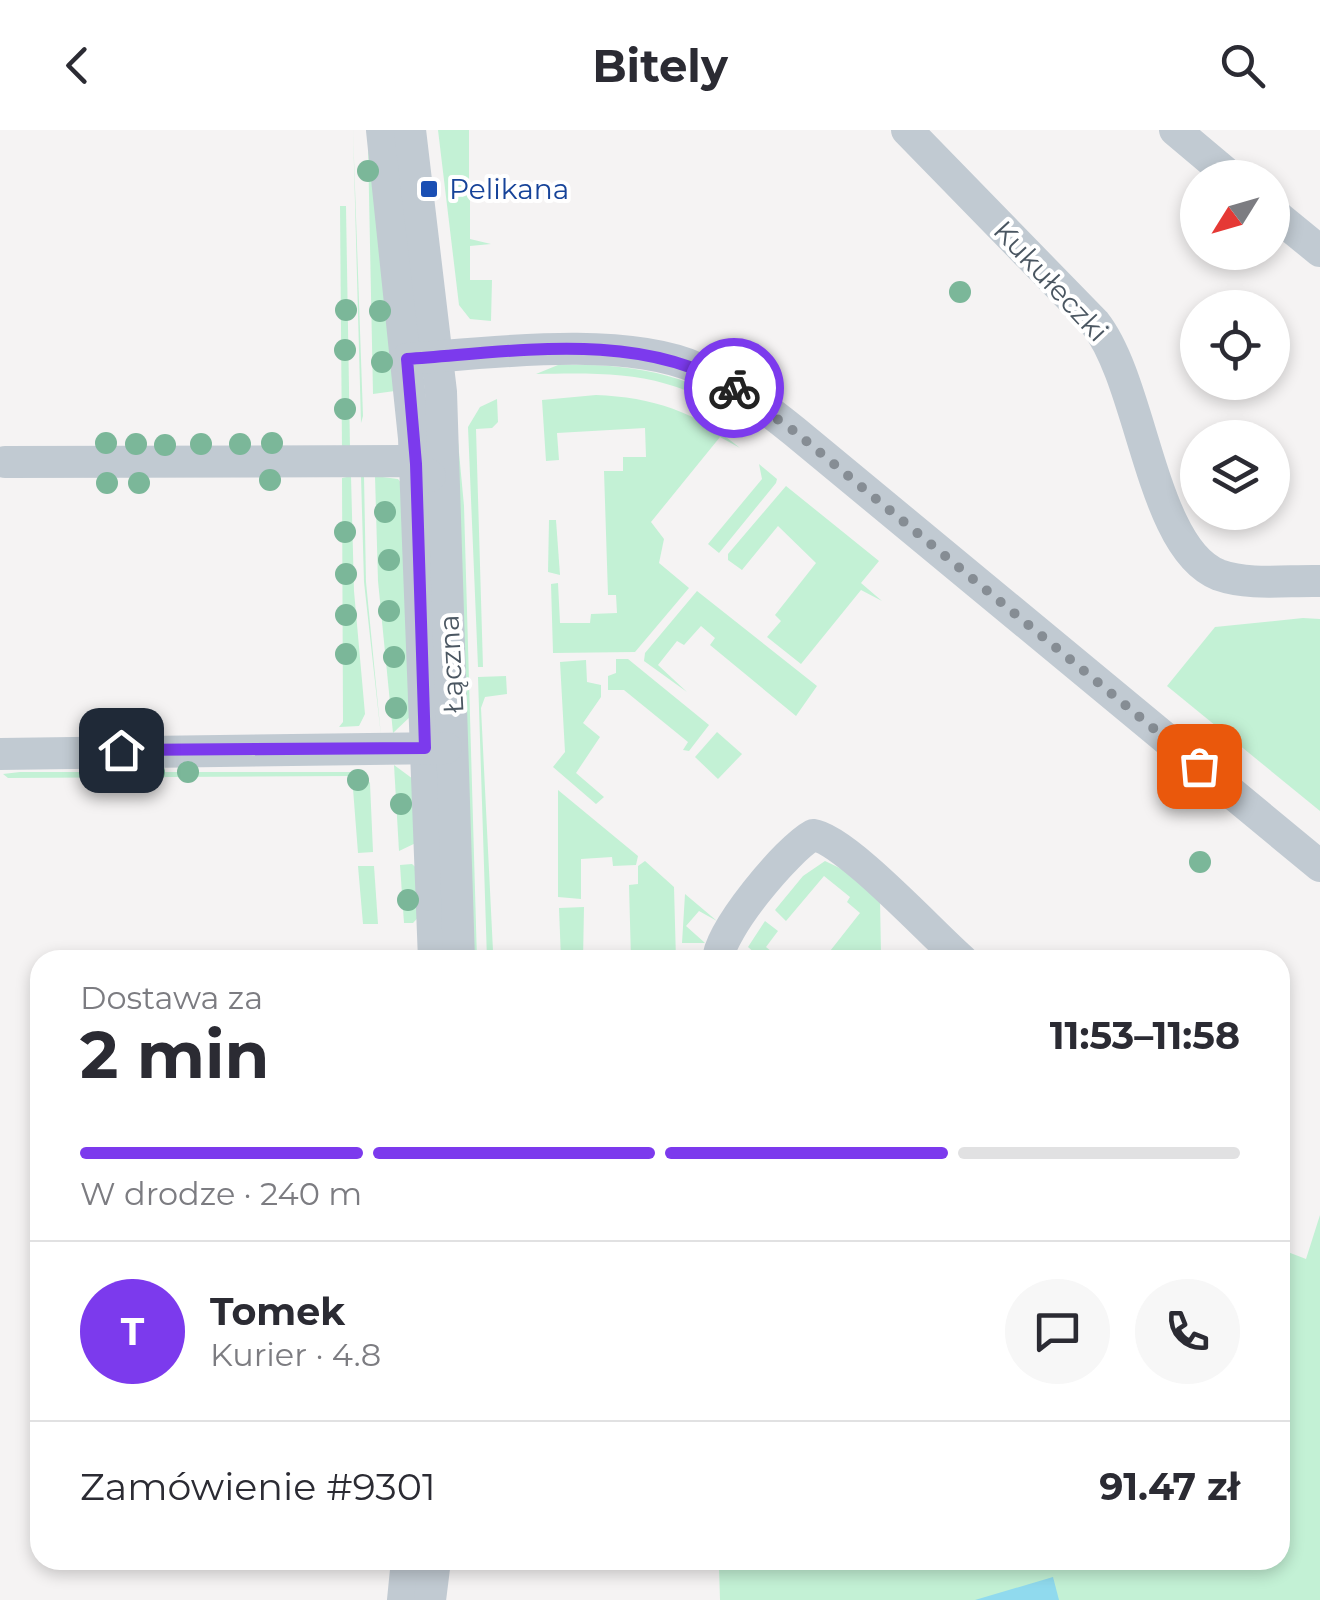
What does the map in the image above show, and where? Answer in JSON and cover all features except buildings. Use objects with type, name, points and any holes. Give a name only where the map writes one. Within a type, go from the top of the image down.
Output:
[{"type":"street","name":"Łączna","points":[[382,130],[422,358],[446,553],[434,950]]},
{"type":"street","name":"Łączna","points":[[410,130],[422,358],[416,464],[458,950]]},
{"type":"street","name":"Kukułeczki","points":[[907,130],[1106,336],[1123,370],[1174,527],[1197,561],[1233,578],[1320,580]]},
{"type":"street","points":[[1175,130],[1211,160]]},
{"type":"street","points":[[1290,227],[1320,251]]},
{"type":"street","points":[[422,358],[636,352],[675,360],[718,378],[794,431],[1320,866]]},
{"type":"street","points":[[5,462],[416,464],[427,471],[434,484],[446,553]]},
{"type":"street","points":[[0,754],[440,748]]},
{"type":"street","points":[[719,950],[732,924],[813,835],[834,844],[890,890],[950,950]]},
{"type":"street","points":[[403,1600],[406,1570]]},
{"type":"street","points":[[430,1600],[434,1570]]},
{"type":"green space","points":[[353,130],[363,416],[361,423]]},
{"type":"green space","points":[[438,130],[469,130],[469,181],[491,184],[488,189],[470,189],[470,239],[491,244],[470,246],[470,280],[492,280],[491,321],[470,319],[459,305]]},
{"type":"green space","points":[[368,145],[402,390],[373,394]]},
{"type":"green space","points":[[340,206],[346,206],[350,449],[342,449]]},
{"type":"green space","points":[[558,365],[635,369],[684,381],[730,403],[752,419],[754,431],[702,397],[651,380],[597,374],[536,374]]},
{"type":"green space","points":[[596,395],[636,399],[673,409],[707,425],[740,448],[720,437],[651,522],[664,539],[659,563],[689,588],[635,652],[553,653],[551,584],[558,583],[560,623],[590,623],[591,614],[617,613],[616,595],[608,595],[604,471],[623,471],[623,457],[646,457],[645,428],[557,433],[559,460],[546,461],[542,400]]},
{"type":"green space","points":[[497,399],[498,422],[492,428],[476,429],[483,667],[478,667],[468,427],[480,407]]},
{"type":"green space","points":[[456,420],[464,506],[477,950],[469,950]]},
{"type":"green space","points":[[759,464],[777,479],[776,483],[719,553],[708,544],[762,479]]},
{"type":"green space","points":[[351,476],[354,591],[365,714],[359,726],[339,727],[343,722],[342,478]]},
{"type":"green space","points":[[361,476],[366,582],[381,736],[364,582]]},
{"type":"green space","points":[[375,476],[398,479],[406,489],[413,714],[393,733],[378,581]]},
{"type":"green space","points":[[786,486],[879,561],[861,583],[882,601],[861,590],[801,664],[767,637],[781,621],[775,615],[816,563],[778,526],[742,570],[728,560],[728,554]]},
{"type":"green space","points":[[549,520],[556,520],[560,575],[548,572]]},
{"type":"green space","points":[[697,591],[817,686],[796,716],[710,645],[715,638],[701,626],[684,645],[677,641],[658,665],[687,692],[644,661],[645,653]]},
{"type":"green space","points":[[1320,619],[1320,811],[1167,686],[1215,627]]},
{"type":"green space","points":[[616,659],[628,659],[709,725],[689,751],[683,750],[688,742],[624,690],[608,690],[608,676],[616,673]]},
{"type":"green space","points":[[586,660],[587,682],[601,685],[601,697],[583,723],[600,737],[576,773],[604,797],[596,804],[553,767],[565,752],[560,662]]},
{"type":"green space","points":[[506,676],[507,694],[485,697],[481,708],[493,950],[487,950],[478,677]]},
{"type":"green space","points":[[717,732],[742,754],[718,779],[695,757]]},
{"type":"green space","points":[[394,765],[413,779],[420,841],[399,851]]},
{"type":"green space","points":[[362,772],[370,783],[373,852],[358,853],[352,776],[8,778],[3,774]]},
{"type":"green space","points":[[558,790],[638,856],[636,865],[613,866],[612,857],[581,859],[581,899],[558,897]]},
{"type":"green space","points":[[645,861],[674,887],[676,950],[631,950],[629,885],[638,884],[638,866]]},
{"type":"green space","points":[[825,861],[846,871],[880,900],[881,950],[831,950],[860,913],[847,902],[850,897],[824,876],[786,921],[775,910],[803,876]]},
{"type":"green space","points":[[412,864],[422,873],[423,912],[413,923],[404,923],[400,865]]},
{"type":"green space","points":[[358,866],[374,866],[378,924],[363,924]]},
{"type":"green space","points":[[685,894],[717,921],[699,911],[686,926],[705,943],[682,943]]},
{"type":"green space","points":[[584,907],[583,950],[561,950],[559,908]]},
{"type":"green space","points":[[765,921],[778,931],[766,947],[770,950],[748,947]]},
{"type":"green space","points":[[1320,1215],[1320,1600],[720,1600],[719,1570],[1290,1570],[1290,1253],[1306,1259]]},
{"type":"water","points":[[1053,1577],[1059,1600],[975,1600]]},
{"type":"way so far","points":[[734,388],[794,431],[1199,766]]},
{"type":"place","name":"Pelikana","points":[[429,189]]},
{"type":"route","points":[[121,750],[425,748],[416,464],[407,359],[510,352],[636,352],[696,367],[734,388]]}]
